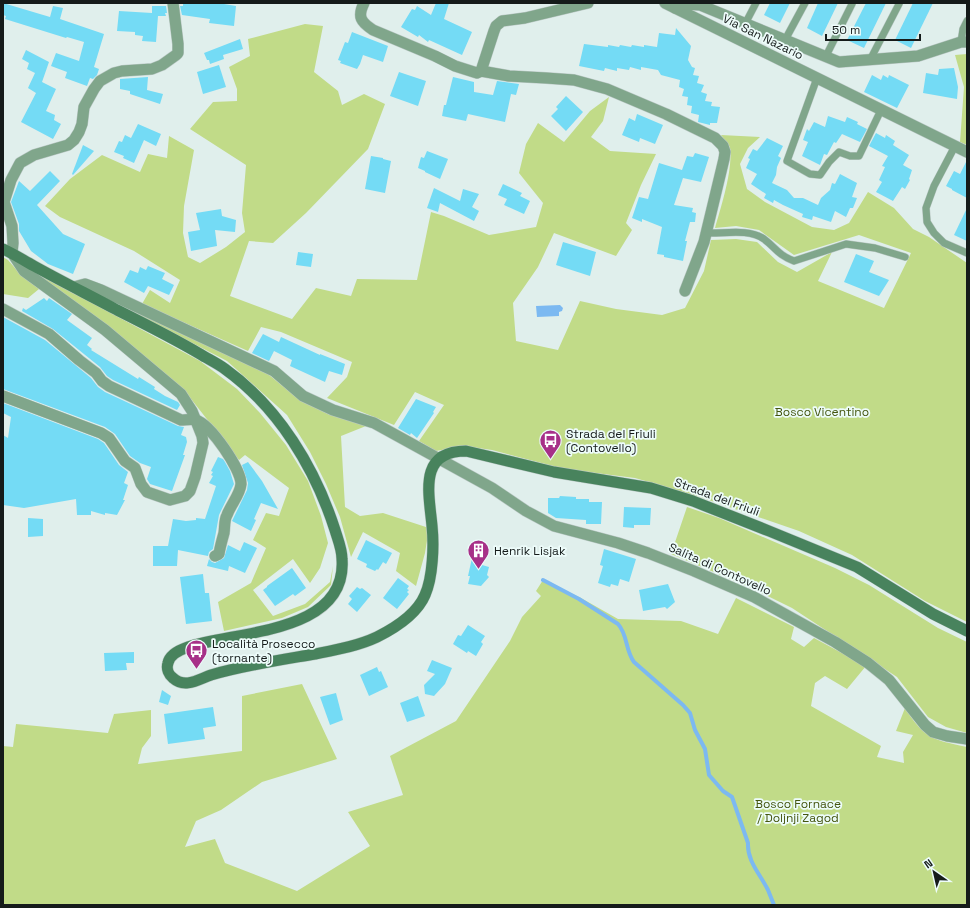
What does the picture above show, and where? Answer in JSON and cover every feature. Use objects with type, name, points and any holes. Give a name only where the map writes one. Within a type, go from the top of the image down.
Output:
[{"type":"main road","points":[[7,251],[225,368],[254,393],[277,419],[305,458],[324,497],[340,546],[342,560],[342,573],[339,585],[332,596],[322,606],[309,615],[290,624],[176,651],[171,655],[167,665],[170,676],[178,682],[184,684],[190,683],[224,671],[361,644],[377,637],[408,617],[424,596],[429,581],[432,563],[432,527],[429,511],[428,482],[433,468],[439,458]]},
{"type":"main road","name":"Strada del Friuli","points":[[439,458],[456,451],[466,451],[554,472],[651,488],[674,495],[769,531],[857,567],[933,614],[967,631]]},
{"type":"street","points":[[3,396],[101,433],[109,438],[124,462],[135,468],[141,484],[147,492],[170,500],[185,496],[190,491],[203,443],[202,436],[195,420],[181,394],[104,330],[24,271],[7,251],[13,243],[12,226],[4,202],[11,180],[20,163],[34,154],[68,145],[74,140],[82,124],[84,107],[94,89],[104,78],[122,71],[152,69],[162,65],[176,56],[178,52],[178,44],[173,3]]},
{"type":"street","points":[[364,3],[360,11],[360,16],[373,30],[455,66],[477,73],[481,71],[509,76],[574,80],[607,89],[666,114],[714,138],[722,146],[725,152],[724,159],[706,234],[685,291]]},
{"type":"street","points":[[481,71],[496,26],[502,21],[525,18],[588,3]]},
{"type":"street","name":"Via San Nazario","points":[[665,3],[967,152]]},
{"type":"street","name":"Via San Nazario","points":[[675,8],[684,4],[700,5],[839,62],[918,56],[964,42]]},
{"type":"street","name":"Salita di Contovello","points":[[74,287],[86,284],[96,288],[236,352],[274,371],[303,396],[332,410],[374,423],[492,488],[554,526],[618,543],[648,553],[759,599],[835,642],[868,663],[889,680],[925,725],[933,732],[967,739]]},
{"type":"street","points":[[3,309],[49,334],[96,373],[102,381],[109,386],[181,420],[195,420],[202,423],[225,449],[236,466],[240,477],[240,490],[226,515],[219,554],[215,556]]},
{"type":"lane","name":"Via San Nazario","points":[[745,24],[756,3]]},
{"type":"lane","name":"Via San Nazario","points":[[785,40],[804,3]]},
{"type":"lane","points":[[826,56],[852,4]]},
{"type":"lane","points":[[870,60],[899,4]]},
{"type":"lane","name":"Via San Nazario","points":[[964,42],[963,29],[967,21]]},
{"type":"lane","points":[[817,78],[787,161],[810,174],[820,175],[829,162],[839,152],[850,156],[859,156],[881,110]]},
{"type":"lane","points":[[955,146],[934,186],[926,208],[928,222],[934,233],[944,243],[967,253]]},
{"type":"lane","points":[[706,234],[733,232],[757,235],[782,256],[794,261],[846,244],[875,248],[905,257]]},
{"type":"green space","name":"Bosco Vicentino","points":[[305,24],[323,26],[314,72],[338,91],[342,105],[364,94],[385,104],[368,149],[306,213],[273,243],[249,241],[230,296],[292,319],[316,288],[351,296],[357,279],[417,280],[431,212],[489,235],[536,227],[543,203],[519,173],[526,144],[538,123],[564,142],[590,111],[609,97],[603,121],[591,137],[610,151],[656,154],[641,185],[626,223],[632,230],[616,256],[554,233],[538,267],[513,303],[516,341],[558,350],[580,301],[616,309],[662,315],[685,308],[704,271],[711,240],[736,239],[757,242],[778,262],[797,272],[832,252],[818,281],[884,308],[911,253],[859,235],[794,255],[759,230],[736,226],[715,228],[730,167],[730,148],[728,143],[721,135],[760,137],[748,148],[740,164],[747,189],[765,202],[812,227],[834,230],[849,223],[868,192],[894,208],[913,229],[929,237],[967,263],[967,622],[925,601],[852,555],[799,531],[697,496],[635,478],[564,469],[492,450],[464,446],[436,451],[419,441],[444,405],[415,392],[394,425],[327,398],[347,377],[352,362],[281,332],[261,327],[248,351],[142,304],[150,290],[170,303],[180,280],[134,251],[60,217],[45,206],[70,179],[102,155],[140,172],[148,154],[167,158],[169,136],[194,150],[184,206],[183,233],[188,257],[200,263],[226,247],[245,232],[242,213],[246,165],[190,129],[213,102],[237,101],[237,89],[229,67],[250,56],[248,39]]},
{"type":"green space","points":[[967,54],[967,145],[960,142],[964,87],[955,55]]},
{"type":"green space","points":[[3,257],[8,260],[21,275],[39,289],[28,298],[3,294]]},
{"type":"green space","points":[[27,268],[200,361],[237,389],[260,413],[286,445],[308,481],[321,516],[328,543],[320,568],[310,583],[293,559],[253,590],[273,616],[305,604],[330,582],[333,566],[331,585],[308,607],[282,618],[224,631],[218,602],[251,583],[266,548],[253,540],[266,513],[279,516],[289,488],[245,455],[239,460],[184,390]]},
{"type":"green space","points":[[92,291],[268,374],[296,397],[328,414],[366,426],[341,436],[345,507],[360,516],[383,513],[429,528],[425,553],[416,586],[396,571],[400,553],[363,532],[351,557],[340,517],[326,484],[310,452],[287,415],[227,361]]},
{"type":"green space","points":[[687,507],[719,518],[835,568],[869,585],[938,628],[967,642],[967,733],[946,727],[928,717],[897,677],[792,608],[747,586],[671,554]]},
{"type":"green space","name":"Bosco Fornace / Doljnji Zagod","points":[[543,580],[581,598],[618,619],[681,621],[718,634],[736,598],[794,627],[791,639],[804,647],[814,638],[866,666],[847,689],[825,676],[815,683],[811,706],[881,746],[877,757],[904,763],[903,752],[913,735],[896,731],[905,708],[918,726],[930,736],[967,747],[967,905],[3,905],[3,746],[13,747],[16,724],[108,733],[114,714],[151,710],[151,736],[142,748],[138,764],[242,751],[242,696],[302,684],[337,759],[262,782],[221,810],[196,821],[185,847],[215,839],[225,863],[297,891],[370,846],[348,812],[403,795],[390,756],[456,721],[510,641],[522,617],[541,596],[536,591]]},
{"type":"water","points":[[560,305],[563,308],[562,311],[559,312],[559,316],[537,317],[536,306]]},
{"type":"building","points":[[3,3],[50,17],[53,6],[63,8],[60,19],[104,34],[94,67],[99,69],[97,75],[93,79],[90,78],[87,86],[65,78],[67,72],[51,66],[56,53],[79,61],[84,42],[5,19],[6,16],[3,15]]},
{"type":"building","points":[[183,3],[218,3],[236,6],[234,26],[209,23],[210,19],[182,15],[180,6],[183,6]]},
{"type":"building","points":[[436,3],[449,3],[444,19],[472,32],[462,55],[429,40],[428,42],[419,35],[418,37],[401,27],[412,9],[415,10],[417,6],[431,15]]},
{"type":"building","points":[[770,3],[790,3],[780,23],[764,15]]},
{"type":"building","points":[[818,3],[838,3],[822,36],[807,28]]},
{"type":"building","points":[[866,3],[886,3],[864,48],[847,40]]},
{"type":"building","points":[[913,3],[933,3],[911,48],[895,40]]},
{"type":"building","points":[[152,6],[166,6],[167,13],[165,13],[166,16],[158,16],[156,42],[142,41],[143,36],[135,35],[135,32],[117,31],[119,11],[152,13]]},
{"type":"building","points":[[676,28],[691,46],[688,60],[692,67],[695,68],[693,75],[699,76],[697,83],[704,85],[701,92],[707,94],[705,101],[712,102],[711,106],[720,107],[717,123],[710,123],[710,125],[698,122],[699,115],[691,113],[692,106],[687,105],[688,97],[682,96],[684,89],[679,87],[680,80],[661,75],[658,70],[641,67],[641,70],[630,67],[629,70],[617,68],[617,71],[605,68],[604,71],[579,66],[584,44],[608,47],[608,45],[619,47],[620,45],[631,47],[632,45],[644,47],[644,45],[657,47],[659,33],[675,35]]},
{"type":"building","points":[[352,32],[388,46],[383,62],[363,55],[357,69],[340,63],[341,61],[338,60],[345,42],[348,43]]},
{"type":"building","points":[[240,39],[243,49],[223,55],[224,59],[210,64],[209,60],[207,60],[204,53]]},
{"type":"building","points":[[26,50],[49,62],[42,82],[56,89],[46,111],[55,115],[54,120],[61,124],[53,139],[21,122],[36,93],[28,88],[35,73],[27,69],[29,63],[22,59]]},
{"type":"building","points":[[219,65],[226,87],[203,94],[197,72]]},
{"type":"building","points":[[954,68],[958,87],[957,99],[923,93],[926,73],[938,75],[939,69]]},
{"type":"building","points":[[399,72],[426,81],[418,106],[390,96]]},
{"type":"building","points":[[872,75],[881,80],[883,75],[888,78],[889,75],[909,85],[897,108],[864,92]]},
{"type":"building","points":[[148,77],[147,90],[163,94],[160,104],[130,94],[130,91],[120,89],[120,79]]},
{"type":"building","points":[[453,77],[474,82],[474,92],[493,95],[497,81],[519,84],[516,95],[511,94],[505,122],[468,114],[466,121],[442,116]]},
{"type":"building","points":[[566,96],[583,112],[566,131],[551,116],[558,109],[556,107]]},
{"type":"building","points":[[637,114],[663,125],[655,144],[640,138],[639,142],[622,135],[629,118],[635,121]]},
{"type":"building","points":[[828,116],[845,122],[847,117],[858,122],[857,124],[867,129],[860,142],[842,134],[836,143],[834,142],[827,155],[824,154],[820,165],[802,156],[808,142],[803,140],[807,129],[809,131],[814,122],[825,127]]},
{"type":"building","points":[[138,124],[161,134],[156,146],[144,140],[134,163],[123,158],[124,156],[114,152],[119,141],[122,142],[125,135],[131,138]]},
{"type":"building","points":[[876,133],[885,138],[886,135],[895,141],[893,145],[909,155],[903,165],[912,170],[910,180],[905,189],[902,187],[893,201],[876,192],[882,182],[879,180],[885,167],[882,166],[888,156],[869,146]]},
{"type":"building","points":[[767,138],[783,146],[778,156],[781,158],[772,183],[787,190],[794,198],[803,198],[818,205],[821,198],[830,190],[832,183],[835,184],[840,174],[857,183],[852,197],[857,198],[853,208],[850,208],[846,217],[835,211],[831,222],[813,216],[812,220],[802,217],[803,214],[774,200],[773,203],[764,198],[766,194],[751,184],[757,174],[746,168],[750,159],[748,158],[753,149],[757,151]]},
{"type":"building","points":[[83,145],[94,151],[73,175],[72,174]]},
{"type":"building","points":[[427,151],[448,159],[440,179],[418,168],[421,157],[424,158]]},
{"type":"building","points":[[695,153],[709,157],[701,182],[683,178],[674,205],[693,208],[692,212],[696,213],[695,222],[690,222],[685,241],[687,241],[683,261],[657,254],[662,227],[642,219],[642,222],[632,218],[639,197],[648,199],[659,163],[682,170],[687,156],[693,157]]},
{"type":"building","points":[[371,156],[391,161],[385,193],[365,189]]},
{"type":"building","points":[[967,160],[967,198],[946,186],[954,171],[960,174]]},
{"type":"building","points":[[50,171],[60,181],[37,205],[63,234],[85,244],[73,274],[48,264],[31,251],[19,231],[19,224],[11,202],[19,181],[30,191]]},
{"type":"building","points":[[503,184],[522,193],[520,196],[530,201],[524,214],[504,205],[507,199],[498,195]]},
{"type":"building","points":[[434,188],[460,201],[463,189],[479,194],[472,207],[479,211],[474,221],[440,203],[438,212],[427,208]]},
{"type":"building","points":[[967,208],[967,241],[954,235]]},
{"type":"building","points":[[221,209],[222,216],[236,220],[235,232],[215,230],[217,246],[191,251],[188,232],[200,230],[196,213]]},
{"type":"building","points":[[563,242],[596,252],[590,276],[556,265]]},
{"type":"building","points":[[298,252],[313,254],[311,267],[296,265]]},
{"type":"building","points":[[856,254],[874,261],[869,272],[889,280],[879,296],[844,282]]},
{"type":"building","points":[[148,266],[165,273],[162,279],[174,285],[169,295],[148,286],[144,293],[124,282],[130,270],[138,273],[140,267],[146,270]]},
{"type":"building","points":[[44,298],[47,301],[49,298],[72,314],[67,320],[92,338],[87,345],[92,349],[91,350],[138,379],[139,377],[155,387],[154,389],[165,396],[178,402],[180,405],[177,410],[113,380],[107,376],[100,367],[53,329],[22,311],[23,308],[26,310]]},
{"type":"building","points":[[3,317],[45,340],[91,378],[98,387],[105,392],[178,426],[184,427],[181,435],[186,437],[187,442],[183,455],[185,455],[172,491],[150,484],[147,479],[151,467],[140,463],[130,456],[115,434],[105,427],[3,389]]},
{"type":"building","points":[[263,334],[279,342],[281,337],[320,355],[345,364],[342,375],[329,371],[325,382],[290,366],[292,360],[274,351],[269,361],[252,353]]},
{"type":"building","points":[[416,399],[436,407],[433,412],[434,413],[417,438],[411,433],[410,435],[398,428]]},
{"type":"building","points":[[3,403],[98,439],[104,443],[119,465],[128,472],[124,483],[128,485],[123,500],[125,500],[117,515],[105,513],[105,515],[91,511],[91,515],[77,515],[76,499],[24,508],[3,505],[3,435],[8,438],[11,417],[3,413]]},
{"type":"building","points":[[218,457],[223,459],[225,462],[230,471],[234,484],[219,515],[213,549],[209,552],[208,556],[178,550],[177,566],[153,566],[153,546],[168,546],[173,519],[186,521],[196,520],[196,518],[205,519],[216,486],[209,483],[213,476],[211,475],[213,472],[211,471]]},
{"type":"building","points":[[248,462],[262,481],[278,509],[261,503],[254,519],[256,520],[251,531],[232,521],[247,490],[248,483],[242,465]]},
{"type":"building","points":[[560,496],[576,497],[576,499],[589,499],[589,502],[602,502],[601,524],[586,524],[586,520],[556,518],[548,513],[548,498],[559,498]]},
{"type":"building","points":[[624,507],[651,508],[650,525],[634,525],[634,528],[623,527]]},
{"type":"building","points":[[28,518],[43,519],[43,536],[28,537]]},
{"type":"building","points":[[366,540],[392,553],[386,564],[383,562],[378,570],[377,569],[375,571],[366,567],[367,564],[357,559]]},
{"type":"building","points":[[244,542],[257,548],[245,573],[229,566],[228,571],[207,566],[209,559],[215,563],[224,558],[228,545],[240,551]]},
{"type":"building","points":[[604,549],[636,559],[629,582],[620,579],[618,586],[611,584],[610,587],[598,583],[603,566],[600,565]]},
{"type":"building","name":"Henrik Lisjak","points":[[472,558],[482,561],[482,565],[489,567],[487,575],[489,577],[481,586],[468,584],[470,576],[468,576]]},
{"type":"building","points":[[292,568],[306,588],[295,596],[293,594],[275,606],[263,590]]},
{"type":"building","points":[[203,574],[205,593],[209,593],[212,621],[186,624],[180,577]]},
{"type":"building","points":[[398,578],[409,586],[407,589],[409,590],[407,592],[409,594],[397,609],[383,598]]},
{"type":"building","points":[[668,584],[675,602],[667,609],[665,607],[643,611],[639,590]]},
{"type":"building","points":[[357,587],[360,589],[362,588],[371,595],[357,612],[348,604],[352,599],[349,596]]},
{"type":"building","points":[[468,625],[485,636],[481,642],[483,644],[476,656],[468,651],[467,653],[453,644],[458,635],[461,636]]},
{"type":"building","points":[[134,652],[134,663],[126,663],[127,670],[105,671],[104,653]]},
{"type":"building","points":[[432,660],[452,668],[445,684],[434,696],[425,694],[424,685],[435,674],[427,671]]},
{"type":"building","points":[[377,667],[379,672],[381,671],[388,687],[369,696],[360,675]]},
{"type":"building","points":[[162,690],[171,696],[168,705],[159,702]]},
{"type":"building","points":[[336,693],[343,720],[330,725],[320,697]]},
{"type":"building","points":[[418,696],[425,716],[407,722],[400,703]]},
{"type":"building","points":[[213,707],[216,726],[203,728],[205,739],[168,744],[164,714]]},
{"type":"waterway","points":[[543,580],[579,599],[618,624],[621,628],[629,653],[634,662],[683,705],[690,713],[695,730],[705,749],[709,775],[723,791],[732,797],[748,843],[748,850],[752,862],[768,890],[774,905]]},
{"type":"place","name":"Strada del Friuli (Contovello)","points":[[551,460]]},
{"type":"place","name":"Henrik Lisjak","points":[[478,570]]},
{"type":"place","name":"Località Prosecco (tornante)","points":[[197,670]]}]
